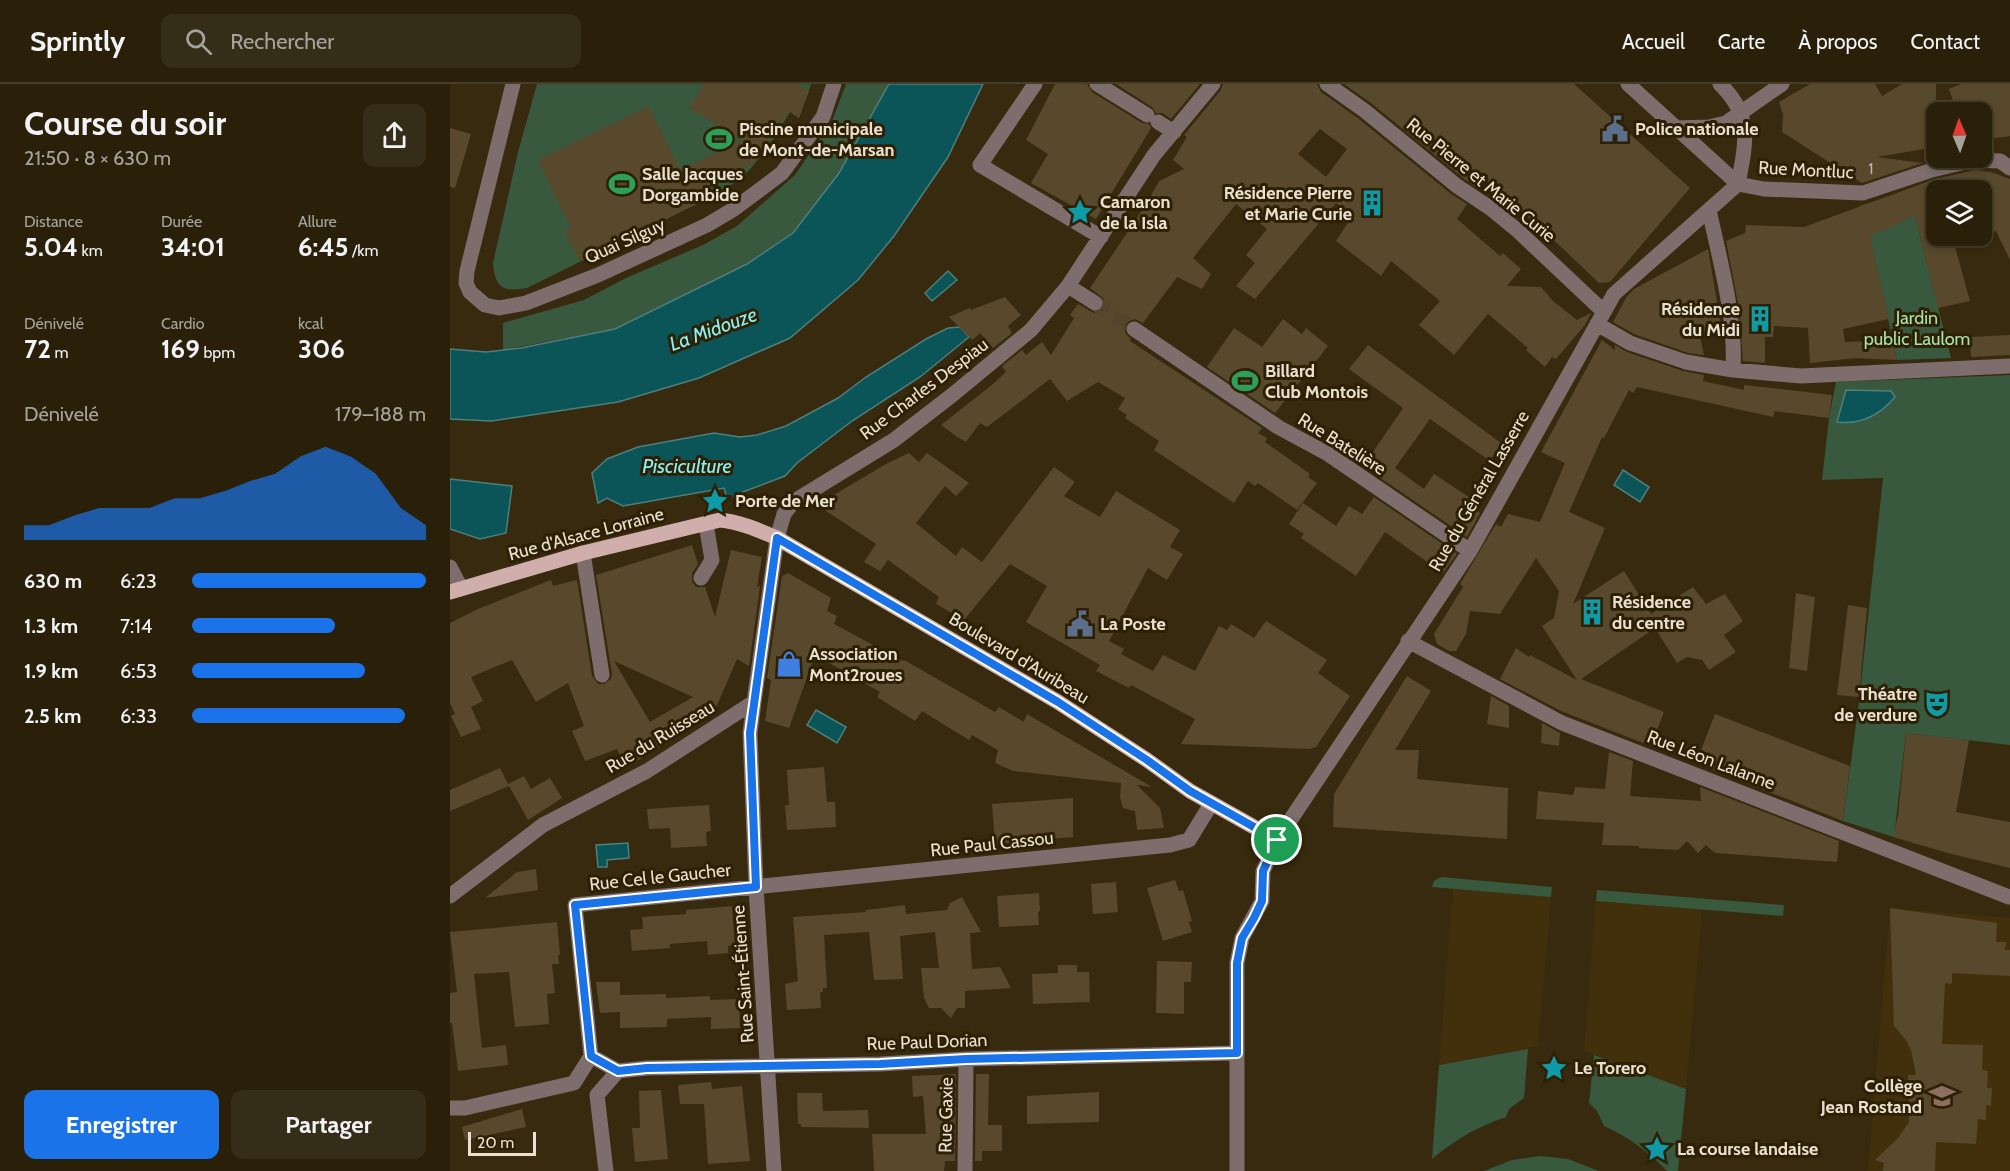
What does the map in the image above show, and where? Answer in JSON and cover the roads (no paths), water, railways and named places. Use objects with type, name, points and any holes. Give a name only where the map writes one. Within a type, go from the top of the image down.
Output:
[{"type":"main road","name":"Rue d'Alsace Lorraine","points":[[455,590],[583,553],[720,520],[733,522]]},
{"type":"main road","name":"Boulevard d'Auribeau","points":[[733,522],[755,528],[777,538],[1058,702],[1211,804],[1277,840]]},
{"type":"street","name":"Quai Silguy","points":[[513,84],[466,283],[476,299],[485,305],[499,308],[526,303],[598,275],[707,225],[734,209],[782,173],[823,117],[834,84]]},
{"type":"street","points":[[1035,84],[980,165],[1101,237]]},
{"type":"street","points":[[1096,84],[1174,132]]},
{"type":"street","name":"Rue Charles Despiau","points":[[777,538],[784,514],[793,502],[894,440],[1031,330],[1068,286],[1154,155],[1213,84]]},
{"type":"street","name":"Rue Pierre et Marie Curie","points":[[1328,84],[1457,186],[1517,230],[1600,318],[1630,343],[1686,362],[1733,370],[1802,376],[2010,366]]},
{"type":"street","points":[[1628,84],[1738,184],[1746,148],[1745,129],[1741,113],[1720,84]]},
{"type":"street","points":[[1676,128],[1716,126],[1726,123],[1782,84]]},
{"type":"street","name":"Rue Montluc","points":[[1738,184],[1764,189],[1863,193],[1932,170],[1974,160],[2000,161],[2010,168]]},
{"type":"street","name":"Rue du Général Lasserre","points":[[1237,1171],[1237,963],[1242,938],[1262,901],[1263,871],[1277,840],[1470,551],[1614,294],[1738,184]]},
{"type":"street","points":[[1709,210],[1734,347],[1733,370]]},
{"type":"street","points":[[1068,286],[1095,303]]},
{"type":"street","name":"Rue Batelière","points":[[1134,329],[1278,427],[1328,454],[1470,551]]},
{"type":"street","points":[[701,578],[712,560],[706,524]]},
{"type":"street","points":[[754,702],[777,538]]},
{"type":"street","points":[[583,553],[602,675]]},
{"type":"street","points":[[450,567],[455,590]]},
{"type":"street","name":"Rue Léon Lalanne","points":[[1408,641],[1562,723],[2009,897]]},
{"type":"street","name":"Rue Saint-Étienne","points":[[754,702],[750,733],[756,887],[774,1171]]},
{"type":"street","name":"Rue du Ruisseau","points":[[450,896],[543,825],[647,771],[754,702]]},
{"type":"street","name":"Rue Paul Cassou","points":[[756,887],[1170,845],[1189,840],[1211,804]]},
{"type":"street","name":"Rue Cel le Gaucher","points":[[591,1056],[575,905],[756,887]]},
{"type":"street","name":"Rue Paul Dorian","points":[[618,1071],[647,1068],[880,1064],[966,1059],[1237,1053]]},
{"type":"street","points":[[574,1083],[591,1056],[618,1071],[597,1095],[606,1171]]},
{"type":"street","name":"Rue Gaxie","points":[[965,1171],[966,1059]]},
{"type":"street","points":[[450,1108],[465,1108],[574,1083],[597,1095]]},
{"type":"water","name":"La Midouze","points":[[889,84],[983,84],[948,157],[894,236],[858,280],[790,338],[699,378],[618,402],[491,421],[450,419],[450,349],[486,352],[521,348],[615,329],[747,264],[793,233],[839,173]]},
{"type":"water","points":[[948,271],[957,280],[932,301],[925,293]]},
{"type":"water","name":"Pisciculture","points":[[960,327],[969,337],[920,377],[852,421],[797,463],[785,476],[727,498],[724,488],[623,506],[607,498],[598,503],[592,473],[607,459],[638,447],[714,433],[740,437],[757,435],[786,426],[838,398],[866,377],[926,339],[948,328]]},
{"type":"water","points":[[1846,390],[1891,391],[1895,397],[1869,418],[1846,423],[1837,422]]},
{"type":"water","points":[[1623,470],[1649,487],[1640,502],[1614,485]]},
{"type":"water","points":[[450,479],[512,486],[506,533],[480,539],[450,529]]},
{"type":"water","points":[[816,710],[846,727],[837,743],[807,725]]},
{"type":"water","points":[[628,843],[629,858],[607,860],[607,867],[598,867],[596,845]]},
{"type":"tunnel","points":[[1095,303],[1134,329]]},
{"type":"place","name":"Police nationale","points":[[1615,129]]},
{"type":"place","name":"Piscine municipale de Mont-de-Marsan","points":[[719,139]]},
{"type":"place","name":"Salle Jacques Dorgambide","points":[[622,184]]},
{"type":"place","name":"Résidence Pierre et Marie Curie","points":[[1372,203]]},
{"type":"place","name":"Camaron de la Isla","points":[[1080,212]]},
{"type":"place","name":"Résidence du Midi","points":[[1760,319]]},
{"type":"place","name":"Billard Club Montois","points":[[1245,381]]},
{"type":"place","name":"Porte de Mer","points":[[715,501]]},
{"type":"place","name":"Résidence du centre","points":[[1592,612]]},
{"type":"place","name":"La Poste","points":[[1080,624]]},
{"type":"place","name":"Association Mont2roues","points":[[789,664]]},
{"type":"place","name":"Théatre de verdure","points":[[1937,704]]},
{"type":"place","name":"Le Torero","points":[[1554,1068]]},
{"type":"place","name":"Collège Jean Rostand","points":[[1942,1096]]},
{"type":"place","name":"La course landaise","points":[[1657,1149]]},
{"type":"park label","name":"Jardin public Laulom","points":[[1917,328]]}]
